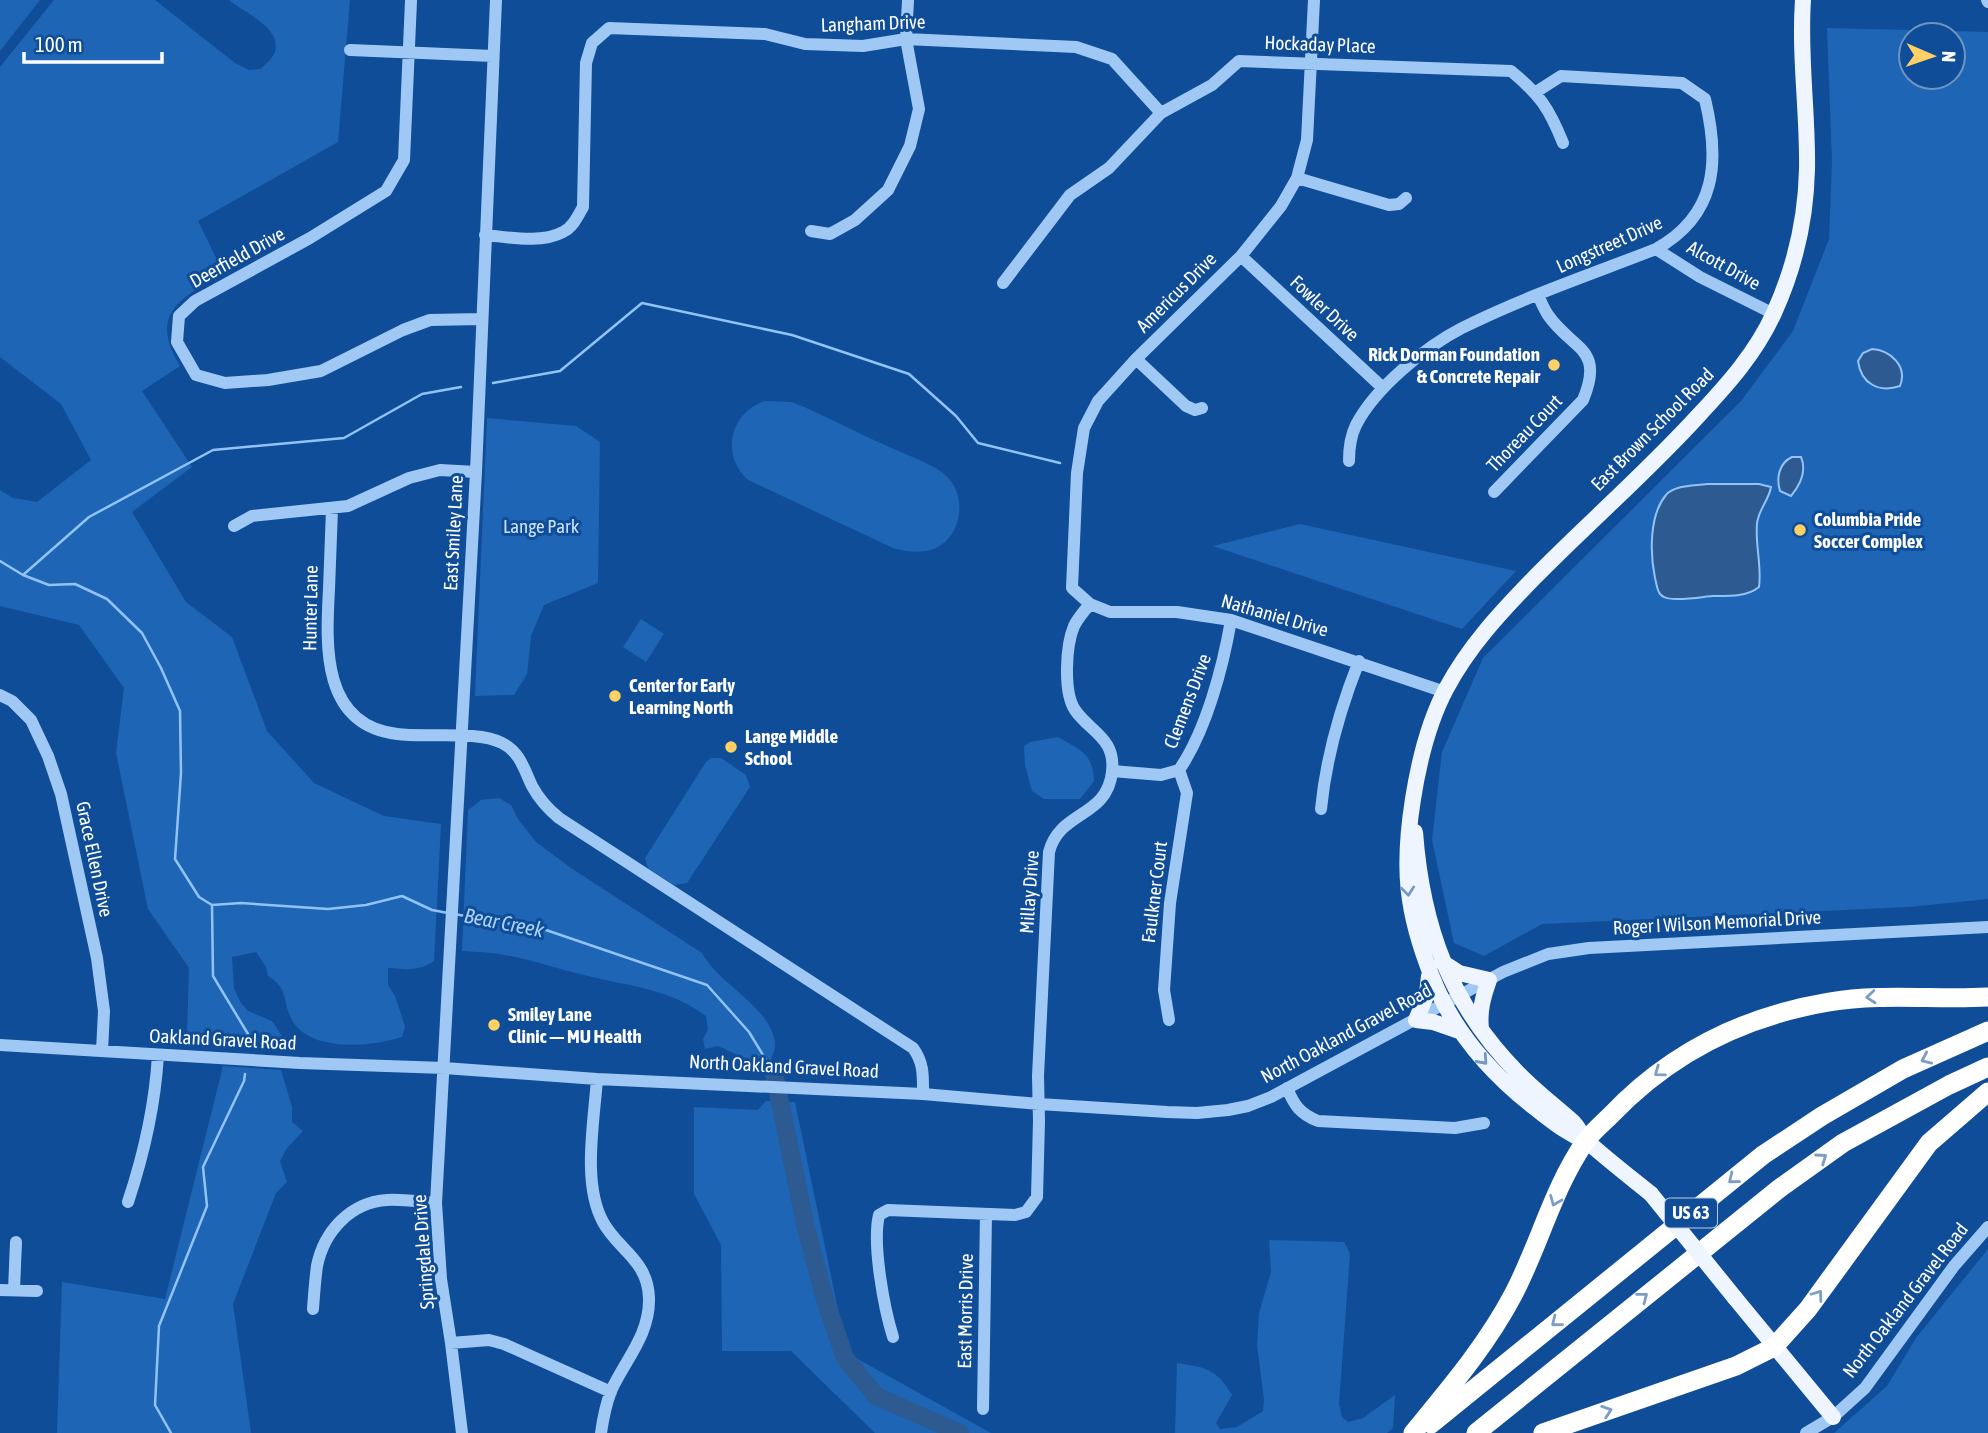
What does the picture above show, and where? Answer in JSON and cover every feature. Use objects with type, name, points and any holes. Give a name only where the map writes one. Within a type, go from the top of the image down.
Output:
[{"type":"highway","points":[[1413,1433],[1465,1369],[1511,1298],[1531,1260],[1564,1179],[1586,1141],[1634,1090],[1679,1057],[1716,1036],[1782,1012],[1880,996],[1988,997]]},
{"type":"highway","name":"US 63","points":[[1420,1433],[1763,1155],[1822,1116],[1903,1069],[1988,1031]]},
{"type":"highway","name":"US 63","points":[[1476,1433],[1790,1181],[1843,1143],[1949,1085],[1988,1067]]},
{"type":"highway","points":[[1543,1433],[1736,1366],[1774,1347],[1808,1309],[1929,1143],[1988,1092]]},
{"type":"main road","name":"East Brown School Road","points":[[1586,1141],[1568,1134],[1516,1093],[1479,1056],[1444,1005],[1421,886],[1413,798],[1420,761],[1445,692],[1478,639],[1581,530],[1678,438],[1731,379],[1759,341],[1774,314],[1789,276],[1800,234],[1807,171],[1803,0]]},
{"type":"main road","name":"East Brown School Road","points":[[1436,967],[1459,997]]},
{"type":"main road","points":[[1460,1031],[1440,1023],[1416,1020],[1436,967],[1489,980],[1479,1017],[1481,1030]]},
{"type":"main road","name":"North Oakland Gravel Road","points":[[1459,997],[1481,1030],[1518,1074],[1575,1124],[1586,1141],[1651,1194],[1833,1417]]},
{"type":"street","name":"East Smiley Lane","points":[[444,1068],[496,0]]},
{"type":"street","points":[[811,231],[830,234],[855,220],[888,190],[910,146],[919,109],[906,39],[908,0]]},
{"type":"street","name":"Americus Drive","points":[[1090,604],[1072,589],[1077,473],[1084,428],[1098,401],[1136,359],[1241,256],[1280,206],[1297,178],[1307,140],[1314,0]]},
{"type":"street","name":"Deerfield Drive","points":[[411,1],[404,160],[386,191],[310,238],[195,301],[179,316],[177,342],[196,375],[225,383],[268,380],[321,372],[403,330],[430,320],[481,319]]},
{"type":"street","name":"Langham Drive","points":[[485,235],[537,238],[562,233],[574,223],[583,206],[586,64],[592,43],[609,28],[765,34],[805,44],[863,46],[906,39],[1076,47],[1112,59],[1161,113]]},
{"type":"street","points":[[350,50],[493,56]]},
{"type":"street","name":"Hockaday Place","points":[[1003,283],[1070,195],[1109,168],[1161,113],[1212,85],[1239,61],[1511,71],[1536,92],[1563,143]]},
{"type":"street","name":"Longstreet Drive","points":[[1349,461],[1349,443],[1356,424],[1383,388],[1427,351],[1461,329],[1538,295],[1656,249],[1674,239],[1693,220],[1707,195],[1712,167],[1713,131],[1705,99],[1682,83],[1561,76],[1536,92]]},
{"type":"street","points":[[1297,178],[1389,205],[1399,204],[1406,198]]},
{"type":"street","name":"Alcott Drive","points":[[1656,249],[1700,276],[1774,314]]},
{"type":"street","name":"Fowler Drive","points":[[1241,256],[1383,388]]},
{"type":"street","name":"Thoreau Court","points":[[1494,492],[1583,400],[1587,390],[1590,365],[1586,351],[1549,316],[1538,295]]},
{"type":"street","points":[[1136,359],[1186,406],[1195,410],[1202,408]]},
{"type":"street","points":[[234,526],[252,516],[348,506],[409,478],[440,470],[475,472]]},
{"type":"street","name":"Hunter Lane","points":[[332,509],[327,642],[330,668],[339,696],[352,715],[373,728],[395,734],[490,739],[509,747],[524,766],[538,797],[559,818],[914,1048],[923,1068],[923,1094]]},
{"type":"street","points":[[1090,604],[1077,620],[1070,638],[1069,696],[1078,714],[1104,739],[1109,750],[1112,771]]},
{"type":"street","name":"Nathaniel Drive","points":[[1090,604],[1110,612],[1177,612],[1231,620],[1445,692]]},
{"type":"street","name":"Clemens Drive","points":[[1112,771],[1161,775],[1179,770],[1192,751],[1225,657],[1231,620]]},
{"type":"street","points":[[1321,809],[1328,756],[1359,661]]},
{"type":"street","name":"Grace Ellen Drive","points":[[0,695],[12,701],[32,720],[61,794],[97,958],[104,1011],[102,1051]]},
{"type":"street","name":"Faulkner Court","points":[[1169,1020],[1164,990],[1170,903],[1187,793],[1179,770]]},
{"type":"street","name":"Millay Drive","points":[[986,1214],[1015,1215],[1026,1212],[1037,1197],[1038,1104],[1049,852],[1052,839],[1060,829],[1070,820],[1093,808],[1101,799],[1108,787],[1112,771]]},
{"type":"street","name":"Roger I Wilson Memorial Drive","points":[[1459,997],[1529,961],[1572,950],[1988,927]]},
{"type":"street","name":"North Oakland Gravel Road","points":[[444,1068],[597,1079],[923,1094],[1197,1113],[1248,1106],[1459,997]]},
{"type":"street","name":"Oakland Gravel Road","points":[[0,1045],[444,1068]]},
{"type":"street","points":[[128,1202],[149,1130],[158,1055]]},
{"type":"street","name":"Springdale Drive","points":[[444,1068],[436,1203],[441,1279],[461,1433]]},
{"type":"street","points":[[597,1079],[591,1184],[595,1204],[603,1223],[637,1261],[650,1296],[648,1316],[641,1338],[611,1392],[601,1433]]},
{"type":"street","points":[[1287,1088],[1295,1107],[1306,1117],[1318,1121],[1455,1128],[1484,1124]]},
{"type":"street","points":[[313,1309],[317,1265],[326,1240],[341,1219],[362,1206],[386,1199],[436,1203]]},
{"type":"street","points":[[893,1337],[887,1319],[876,1228],[879,1215],[888,1210],[986,1214]]},
{"type":"street","name":"East Morris Drive","points":[[983,1409],[986,1214]]},
{"type":"street","name":"North Oakland Gravel Road","points":[[1833,1417],[1866,1388],[1954,1266],[1988,1227]]},
{"type":"street","points":[[14,1290],[16,1242]]},
{"type":"street","points":[[0,1290],[37,1292]]},
{"type":"street","points":[[451,1343],[489,1340],[504,1344],[611,1392]]},
{"type":"street","points":[[1805,1433],[1833,1417]]},
{"type":"green space","points":[[0,0],[40,0],[0,51]]},
{"type":"green space","points":[[54,0],[155,0],[235,63],[249,70],[261,69],[274,54],[276,43],[267,28],[229,0],[350,0],[338,142],[198,221],[223,272],[174,308],[167,332],[180,366],[142,391],[192,467],[132,512],[186,602],[232,637],[267,731],[314,783],[384,816],[441,824],[434,961],[417,968],[388,968],[388,985],[395,996],[405,1026],[402,1037],[358,1045],[325,1042],[311,1037],[299,1029],[291,1018],[282,990],[268,976],[266,967],[256,952],[232,957],[234,989],[248,1011],[272,1021],[286,1042],[279,1044],[187,1035],[189,968],[148,909],[116,753],[124,688],[79,625],[0,606],[0,490],[13,498],[37,502],[91,460],[61,404],[0,357],[0,67]]},
{"type":"green space","name":"Columbia Pride Soccer Complex","points":[[1827,28],[1897,30],[1897,91],[1967,91],[1967,31],[1988,32],[1988,899],[1909,907],[1542,924],[1484,956],[1454,943],[1432,840],[1442,752],[1483,658],[1741,401],[1793,331],[1829,239],[1832,161]]},
{"type":"green space","points":[[765,401],[791,402],[802,406],[939,470],[952,482],[957,492],[959,513],[952,534],[945,542],[931,550],[914,552],[893,548],[748,480],[734,459],[733,436],[744,415]]},
{"type":"green space","name":"Lange Park","points":[[487,418],[576,426],[600,442],[598,583],[544,605],[531,636],[527,674],[514,695],[475,696]]},
{"type":"green space","points":[[1300,524],[1516,571],[1462,629],[1213,546]]},
{"type":"green space","points":[[641,619],[664,634],[646,662],[623,647]]},
{"type":"green space","points":[[1058,737],[1084,753],[1091,764],[1094,781],[1080,799],[1044,799],[1032,791],[1025,765],[1024,746],[1030,742]]},
{"type":"green space","points":[[711,758],[721,758],[746,775],[750,787],[687,883],[674,885],[648,868],[645,858]]},
{"type":"green space","points":[[499,798],[511,805],[536,842],[571,868],[702,953],[765,1020],[775,1045],[771,1061],[753,1062],[718,1046],[705,1049],[703,1039],[708,1030],[706,1016],[662,993],[515,957],[462,951],[468,810],[481,800]]},
{"type":"green space","points":[[223,1066],[281,1070],[292,1107],[292,1122],[303,1131],[287,1148],[280,1161],[287,1182],[276,1193],[233,1304],[251,1433],[57,1433],[62,1282],[165,1299]]},
{"type":"green space","points":[[766,1101],[795,1102],[847,1353],[991,1433],[875,1433],[791,1351],[722,1351],[721,1245],[694,1194],[694,1107],[758,1110]]},
{"type":"green space","points":[[1269,1240],[1344,1242],[1350,1254],[1339,1404],[1342,1417],[1348,1422],[1363,1418],[1395,1395],[1393,1428],[1387,1433],[1175,1433],[1177,1363],[1209,1371],[1221,1380],[1232,1395],[1216,1423],[1220,1429],[1237,1427],[1263,1411],[1257,1345],[1259,1313],[1271,1272]]},
{"type":"green space","points":[[1988,1249],[1988,1433],[1834,1433],[1887,1386],[1916,1338]]},
{"type":"shaded area","points":[[1872,349],[1885,352],[1896,360],[1902,372],[1900,386],[1878,387],[1863,376],[1858,361],[1863,353]]},
{"type":"shaded area","points":[[1792,457],[1801,457],[1803,473],[1791,496],[1780,491],[1778,481],[1781,467]]},
{"type":"shaded area","points":[[1707,484],[1759,484],[1771,487],[1757,524],[1759,587],[1749,593],[1737,595],[1680,599],[1664,597],[1658,589],[1652,558],[1656,513],[1660,503],[1670,492]]},
{"type":"waterway","points":[[493,383],[560,371],[642,303],[792,335],[909,374],[956,416],[978,443],[1060,463]]},
{"type":"waterway","points":[[23,575],[89,517],[213,450],[344,438],[422,394],[461,387]]},
{"type":"waterway","name":"Bear Creek","points":[[0,561],[23,575],[49,585],[75,584],[107,599],[142,633],[180,711],[181,773],[175,859],[199,897],[212,905],[241,903],[328,909],[366,905],[402,896],[432,910],[448,913]]},
{"type":"waterway","points":[[212,906],[213,976],[248,1034],[248,1040]]},
{"type":"waterway","name":"Bear Creek","points":[[454,914],[546,930],[707,985],[749,1032],[774,1073]]},
{"type":"waterway","name":"Bear Creek","points":[[774,1073],[806,1228],[824,1296],[845,1358],[876,1396],[960,1433]]},
{"type":"waterway","points":[[171,1433],[155,1405],[159,1326],[207,1206],[203,1167],[245,1074]]},
{"type":"place","name":"Rick Dorman Foundation & Concrete Repair","points":[[1554,365]]},
{"type":"place","name":"Columbia Pride Soccer Complex","points":[[1800,530]]},
{"type":"place","name":"Center for Early Learning North","points":[[615,696]]},
{"type":"place","name":"Lange Middle School","points":[[731,747]]},
{"type":"place","name":"Smiley Lane Clinic — MU Health","points":[[494,1025]]}]
